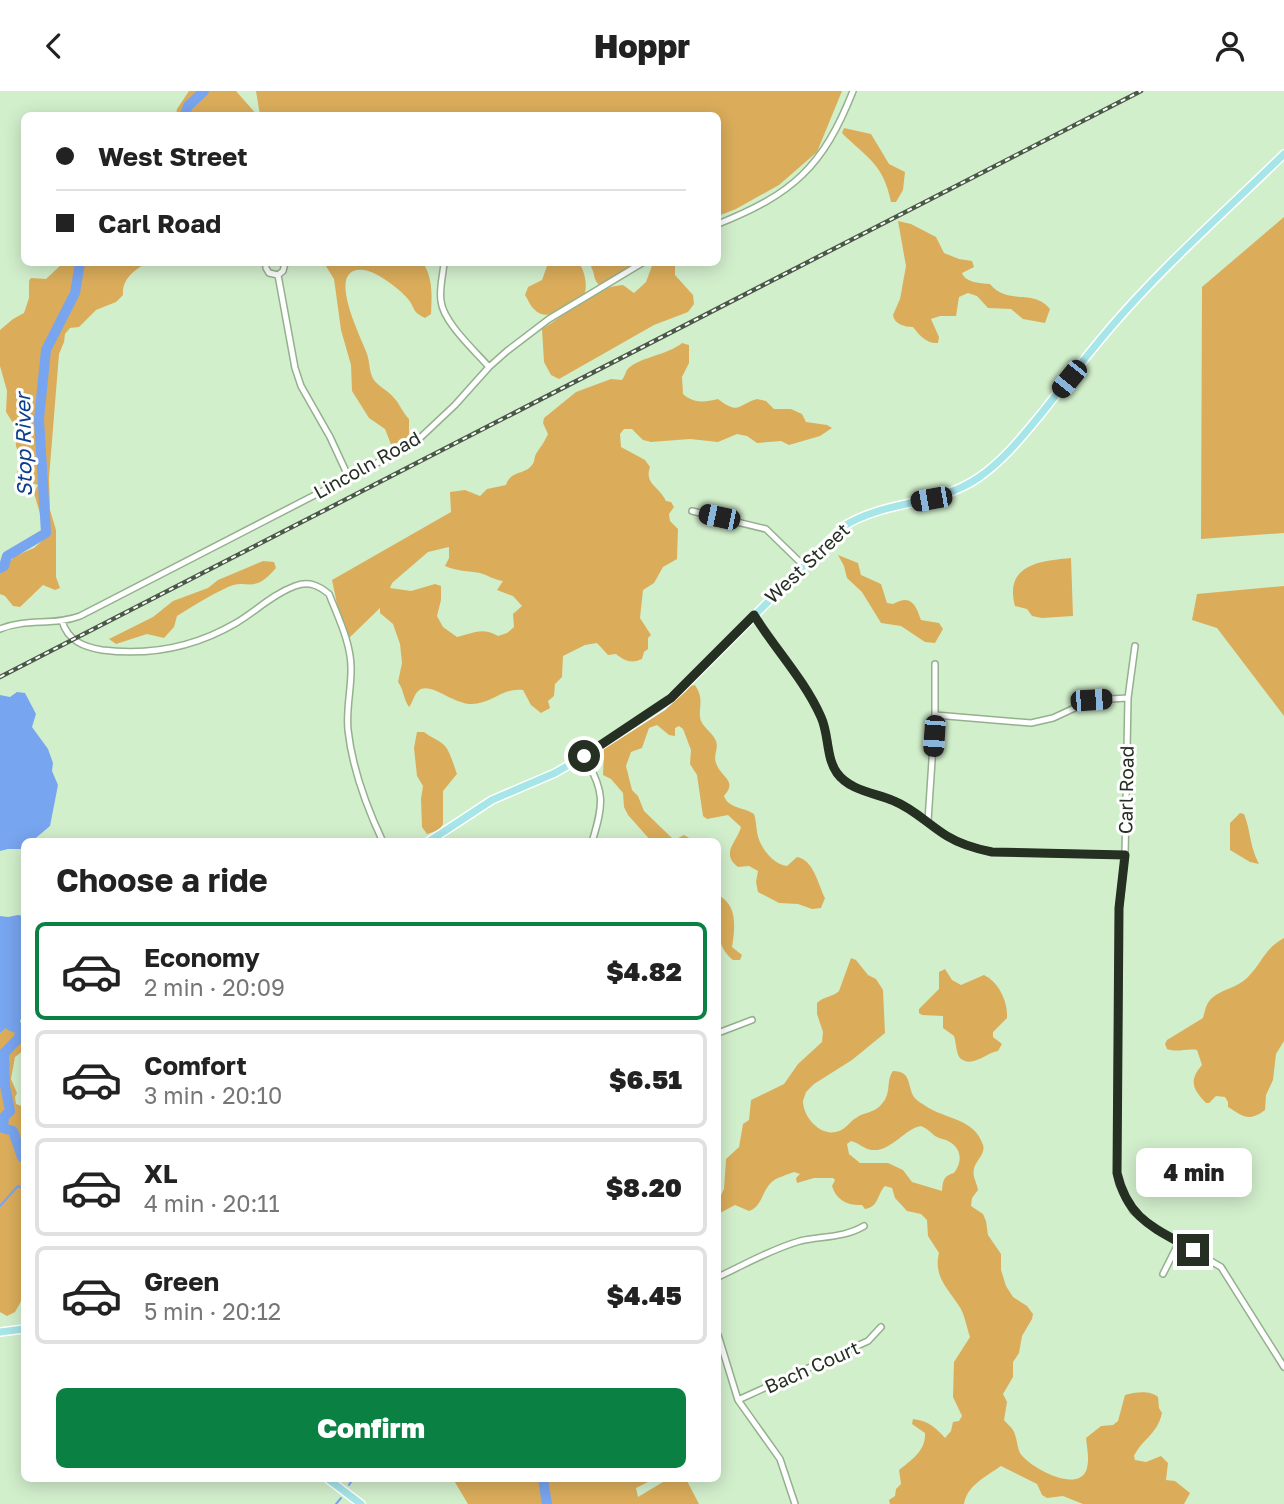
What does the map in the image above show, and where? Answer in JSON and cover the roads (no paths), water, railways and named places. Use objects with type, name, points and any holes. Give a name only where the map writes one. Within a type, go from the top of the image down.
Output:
[{"type":"main road","name":"West Street","points":[[434,838],[492,800],[555,773],[584,756],[671,698],[836,532],[858,517],[894,505],[945,495],[979,477],[1000,460],[1111,327],[1164,271],[1284,154]]},
{"type":"main road","points":[[0,1332],[21,1329]]},
{"type":"main road","points":[[332,1482],[361,1504]]},
{"type":"street","points":[[721,223],[783,193],[806,173],[827,146],[853,91]]},
{"type":"street","points":[[266,266],[269,273],[278,275]]},
{"type":"street","points":[[278,275],[284,266]]},
{"type":"street","points":[[444,266],[442,308],[489,367]]},
{"type":"street","name":"Lincoln Road","points":[[0,629],[24,622],[62,621],[80,616],[349,478],[426,433],[489,367],[550,319],[637,266]]},
{"type":"street","points":[[278,275],[295,368],[301,386],[330,437],[349,478]]},
{"type":"street","points":[[692,511],[766,529],[803,565]]},
{"type":"street","points":[[62,621],[64,629],[84,647],[116,652],[158,651],[197,642],[236,623],[295,586],[315,584],[322,588],[329,594],[349,651],[352,668],[347,713],[349,742],[382,838]]},
{"type":"street","points":[[754,615],[812,699],[827,733],[837,773],[857,787],[893,800],[947,836],[972,847],[992,852],[1125,855]]},
{"type":"street","name":"Carl Road","points":[[1135,646],[1128,698],[1125,855],[1119,908],[1117,1173],[1133,1211],[1154,1229],[1221,1267],[1284,1367]]},
{"type":"street","points":[[928,821],[935,715],[934,664]]},
{"type":"street","points":[[935,715],[1031,723],[1053,718],[1091,700],[1128,698]]},
{"type":"street","points":[[584,756],[602,794],[602,811],[593,838]]},
{"type":"street","points":[[721,1032],[752,1020]]},
{"type":"street","points":[[721,1276],[782,1247],[801,1241],[852,1233],[864,1226]]},
{"type":"street","points":[[1163,1274],[1179,1242]]},
{"type":"street","name":"Bach Court","points":[[738,1400],[868,1341],[881,1327]]},
{"type":"street","points":[[721,1345],[738,1400],[780,1459],[795,1504]]},
{"type":"water","points":[[17,692],[25,693],[36,714],[32,727],[48,749],[58,785],[50,826],[36,838],[21,838],[21,849],[0,851],[0,695],[10,697]]},
{"type":"water","points":[[0,916],[21,916],[21,1024],[6,1028],[0,1033]]},
{"type":"waterway","name":"Stop River","points":[[186,112],[188,106],[204,91]]},
{"type":"waterway","name":"Stop River","points":[[0,568],[4,566],[7,556],[46,533],[39,419],[46,350],[75,293],[80,266]]},
{"type":"waterway","name":"Stop River","points":[[0,1009],[11,1026],[20,1029],[19,1038],[4,1053],[5,1086],[10,1111],[4,1117],[3,1128],[13,1131],[21,1154]]},
{"type":"waterway","points":[[0,1206],[18,1186],[21,1188]]},
{"type":"waterway","name":"Stop River","points":[[543,1482],[547,1504]]},
{"type":"waterway","points":[[336,1504],[341,1498]]},
{"type":"railway","points":[[0,677],[1141,91]]}]
